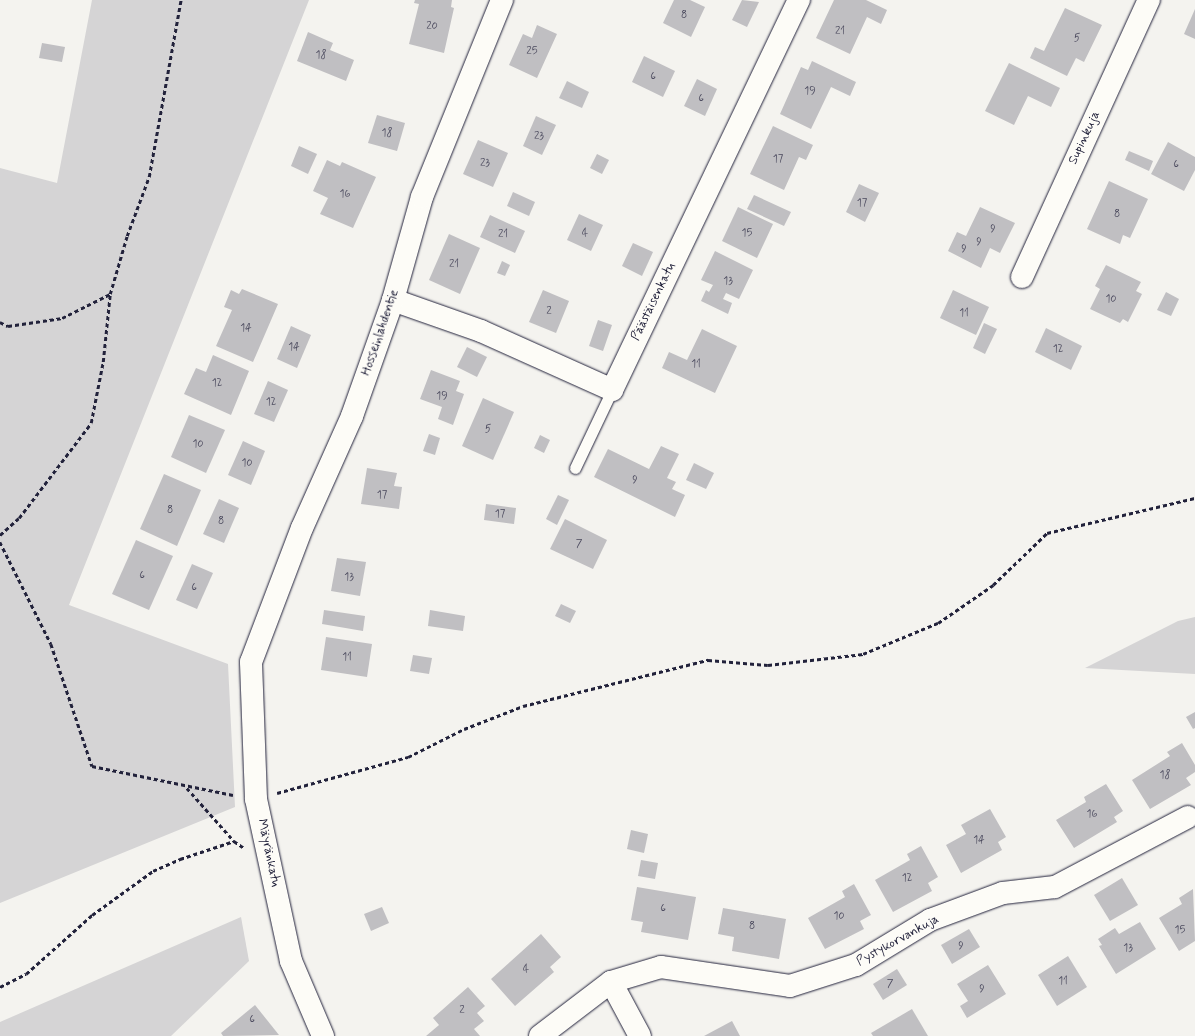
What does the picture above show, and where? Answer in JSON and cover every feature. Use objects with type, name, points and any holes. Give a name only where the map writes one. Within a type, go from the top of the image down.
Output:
[{"type":"street","name":"Hosseinlahdentie","points":[[251,662],[302,528],[352,416],[393,300],[422,197],[502,0]]},
{"type":"street","name":"Päästäisenkatu","points":[[612,390],[798,0]]},
{"type":"street","name":"Supinkuja","points":[[1022,276],[1149,0]]},
{"type":"street","points":[[393,300],[481,331],[612,390]]},
{"type":"street","name":"Mäyränkatu","points":[[251,662],[256,799],[291,960],[323,1036]]},
{"type":"street","name":"Pystykorvankuja","points":[[540,1036],[611,982],[661,967],[790,986],[856,965],[930,920],[996,896],[1055,887],[1188,817]]},
{"type":"street","points":[[611,982],[640,1036]]},
{"type":"lane","points":[[575,468],[612,390]]},
{"type":"path","points":[[0,534],[19,518],[91,423],[103,362],[110,294],[126,236],[149,177],[168,58],[181,0]]},
{"type":"path","points":[[0,322],[8,326],[62,318],[110,294]]},
{"type":"path","points":[[0,542],[51,644],[92,766],[186,787],[256,799],[408,757],[464,729],[523,706],[708,660],[768,665],[863,654],[938,623],[994,585],[1047,533],[1195,498]]},
{"type":"path","points":[[186,787],[234,841],[269,860]]},
{"type":"path","points":[[0,987],[26,974],[92,915],[153,871],[180,859],[234,841]]},
{"type":"shaded area","points":[[92,0],[309,0],[69,605],[228,664],[235,807],[0,903],[0,168],[57,183]]},
{"type":"shaded area","points":[[1195,617],[1195,674],[1085,668],[1178,621]]},
{"type":"shaded area","points":[[241,917],[249,961],[171,1036],[0,1036],[0,1022]]},
{"type":"building","points":[[415,0],[452,0],[451,7],[454,8],[444,53],[409,44],[419,4],[414,3]]},
{"type":"building","points":[[674,0],[690,0],[705,7],[691,37],[663,23]]},
{"type":"building","points":[[742,0],[759,2],[747,27],[732,20]]},
{"type":"building","points":[[834,0],[866,0],[887,10],[881,24],[867,17],[850,54],[816,38]]},
{"type":"building","points":[[1065,8],[1102,25],[1084,62],[1076,58],[1067,76],[1030,58],[1035,47],[1044,51]]},
{"type":"building","points":[[1195,9],[1195,39],[1184,34]]},
{"type":"building","points":[[537,25],[557,34],[537,78],[509,65],[523,34],[532,38]]},
{"type":"building","points":[[308,32],[333,43],[330,50],[354,60],[346,81],[297,61]]},
{"type":"building","points":[[42,43],[65,47],[62,62],[39,58]]},
{"type":"building","points":[[644,56],[675,71],[663,97],[632,82]]},
{"type":"building","points":[[812,61],[856,82],[850,96],[831,87],[811,129],[780,114],[801,67],[808,70]]},
{"type":"building","points":[[1009,63],[1060,88],[1051,107],[1028,96],[1014,125],[985,111]]},
{"type":"building","points":[[697,79],[717,89],[705,116],[684,106]]},
{"type":"building","points":[[567,81],[589,92],[582,108],[559,98]]},
{"type":"building","points":[[377,115],[405,123],[397,151],[368,143]]},
{"type":"building","points":[[536,116],[556,125],[542,155],[523,146]]},
{"type":"building","points":[[773,126],[813,145],[806,160],[799,157],[784,190],[750,174]]},
{"type":"building","points":[[478,140],[508,153],[493,187],[463,174]]},
{"type":"building","points":[[1168,142],[1195,157],[1195,170],[1184,191],[1151,174]]},
{"type":"building","points":[[299,146],[317,154],[308,174],[291,166]]},
{"type":"building","points":[[1129,151],[1153,161],[1149,171],[1125,160]]},
{"type":"building","points":[[597,154],[609,160],[602,174],[590,168]]},
{"type":"building","points":[[327,160],[340,166],[342,162],[376,177],[353,228],[320,214],[328,198],[313,191]]},
{"type":"building","points":[[1109,181],[1148,199],[1130,238],[1123,235],[1120,244],[1087,229]]},
{"type":"building","points":[[859,184],[879,193],[865,222],[846,212]]},
{"type":"building","points":[[513,192],[535,202],[529,216],[507,206]]},
{"type":"building","points":[[754,195],[791,212],[784,226],[747,209]]},
{"type":"building","points":[[738,207],[773,224],[757,258],[722,241]]},
{"type":"building","points":[[980,207],[1015,223],[1000,253],[990,248],[981,268],[948,251],[957,232],[966,236]]},
{"type":"building","points":[[579,214],[603,225],[591,251],[567,240]]},
{"type":"building","points":[[490,215],[525,231],[515,253],[480,237]]},
{"type":"building","points":[[449,234],[480,248],[460,294],[429,280]]},
{"type":"building","points":[[633,243],[653,252],[642,276],[622,266]]},
{"type":"building","points":[[715,251],[753,270],[739,299],[726,293],[723,299],[732,303],[728,314],[701,301],[706,290],[709,292],[713,285],[701,280]]},
{"type":"building","points":[[502,261],[510,265],[505,276],[497,273]]},
{"type":"building","points":[[1106,265],[1141,282],[1136,291],[1142,294],[1128,322],[1123,319],[1120,323],[1090,309],[1100,289],[1095,286]]},
{"type":"building","points":[[242,289],[278,304],[253,362],[216,346],[232,310],[224,307],[231,290],[239,294]]},
{"type":"building","points":[[543,290],[569,301],[556,333],[529,322]]},
{"type":"building","points":[[953,290],[989,307],[976,335],[940,318]]},
{"type":"building","points":[[1166,292],[1179,299],[1171,316],[1157,310]]},
{"type":"building","points":[[598,320],[612,325],[603,351],[589,346]]},
{"type":"building","points":[[984,323],[997,329],[985,354],[973,348]]},
{"type":"building","points":[[291,326],[311,335],[297,368],[277,359]]},
{"type":"building","points":[[1046,328],[1082,346],[1071,370],[1035,352]]},
{"type":"building","points":[[702,329],[737,346],[715,393],[662,368],[669,352],[687,360]]},
{"type":"building","points":[[467,347],[487,357],[477,377],[457,367]]},
{"type":"building","points":[[213,355],[249,371],[231,415],[184,394],[196,368],[206,372]]},
{"type":"building","points":[[431,370],[460,381],[456,391],[464,394],[453,425],[438,419],[442,407],[420,399]]},
{"type":"building","points":[[268,381],[288,390],[274,422],[254,414]]},
{"type":"building","points":[[483,398],[514,412],[493,460],[462,446]]},
{"type":"building","points":[[189,415],[225,430],[206,473],[171,457]]},
{"type":"building","points":[[429,434],[440,438],[435,455],[423,451]]},
{"type":"building","points":[[540,435],[550,440],[544,453],[534,448]]},
{"type":"building","points":[[243,441],[265,451],[251,485],[228,475]]},
{"type":"building","points":[[661,446],[679,454],[667,478],[676,482],[672,489],[685,495],[675,517],[594,477],[608,449],[649,469]]},
{"type":"building","points":[[694,463],[714,473],[706,489],[686,480]]},
{"type":"building","points":[[367,468],[397,473],[394,486],[402,487],[399,509],[361,504]]},
{"type":"building","points":[[164,474],[201,490],[177,546],[140,529]]},
{"type":"building","points":[[558,495],[569,500],[557,525],[546,519]]},
{"type":"building","points":[[219,499],[239,508],[224,543],[203,534]]},
{"type":"building","points":[[486,504],[516,508],[514,524],[484,520]]},
{"type":"building","points":[[565,519],[607,540],[593,569],[550,549]]},
{"type":"building","points":[[136,540],[173,556],[149,610],[112,594]]},
{"type":"building","points":[[337,558],[366,562],[360,596],[331,591]]},
{"type":"building","points":[[192,564],[213,573],[197,609],[176,600]]},
{"type":"building","points":[[561,604],[576,611],[570,623],[555,616]]},
{"type":"building","points":[[324,610],[365,616],[363,631],[322,624]]},
{"type":"building","points":[[430,610],[465,616],[463,631],[428,626]]},
{"type":"building","points":[[326,637],[372,644],[367,677],[321,670]]},
{"type":"building","points":[[413,655],[432,658],[429,674],[410,671]]},
{"type":"building","points":[[1195,712],[1195,728],[1193,729],[1186,717]]},
{"type":"building","points":[[1182,743],[1195,765],[1195,772],[1186,778],[1191,785],[1150,809],[1132,780],[1170,756],[1167,752]]},
{"type":"building","points":[[1106,784],[1123,811],[1114,817],[1117,822],[1074,848],[1056,820],[1086,802],[1084,797]]},
{"type":"building","points":[[990,809],[1006,837],[998,842],[1002,850],[961,873],[946,845],[966,834],[961,825]]},
{"type":"building","points":[[631,830],[648,834],[644,853],[627,849]]},
{"type":"building","points":[[921,846],[938,877],[928,883],[932,891],[893,912],[875,880],[910,860],[907,854]]},
{"type":"building","points":[[641,860],[658,863],[655,879],[638,876]]},
{"type":"building","points":[[1122,878],[1138,905],[1110,921],[1094,895]]},
{"type":"building","points":[[854,884],[871,915],[860,921],[864,929],[825,949],[808,918],[845,897],[842,891]]},
{"type":"building","points":[[637,887],[696,897],[688,940],[641,932],[643,922],[631,920]]},
{"type":"building","points":[[1193,889],[1195,941],[1179,951],[1159,918],[1182,904],[1179,898]]},
{"type":"building","points":[[382,907],[389,923],[371,931],[364,914]]},
{"type":"building","points":[[723,908],[786,919],[779,959],[732,951],[734,937],[718,934]]},
{"type":"building","points":[[1140,922],[1156,949],[1116,974],[1099,946],[1102,945],[1098,939],[1115,928],[1119,934]]},
{"type":"building","points":[[969,929],[980,947],[952,964],[941,945]]},
{"type":"building","points":[[541,934],[561,957],[550,967],[554,972],[515,1006],[491,979]]},
{"type":"building","points":[[1068,956],[1087,987],[1057,1006],[1038,975]]},
{"type":"building","points":[[988,965],[1006,994],[967,1018],[960,1006],[968,1001],[957,984]]},
{"type":"building","points":[[897,969],[907,985],[883,1000],[873,984]]},
{"type":"building","points":[[468,987],[485,1006],[477,1013],[484,1021],[474,1029],[480,1036],[426,1036],[439,1025],[433,1018]]},
{"type":"building","points":[[255,1005],[279,1035],[223,1036],[221,1033]]},
{"type":"building","points":[[912,1009],[928,1036],[873,1036],[871,1033]]},
{"type":"building","points":[[732,1021],[740,1036],[704,1036]]}]
